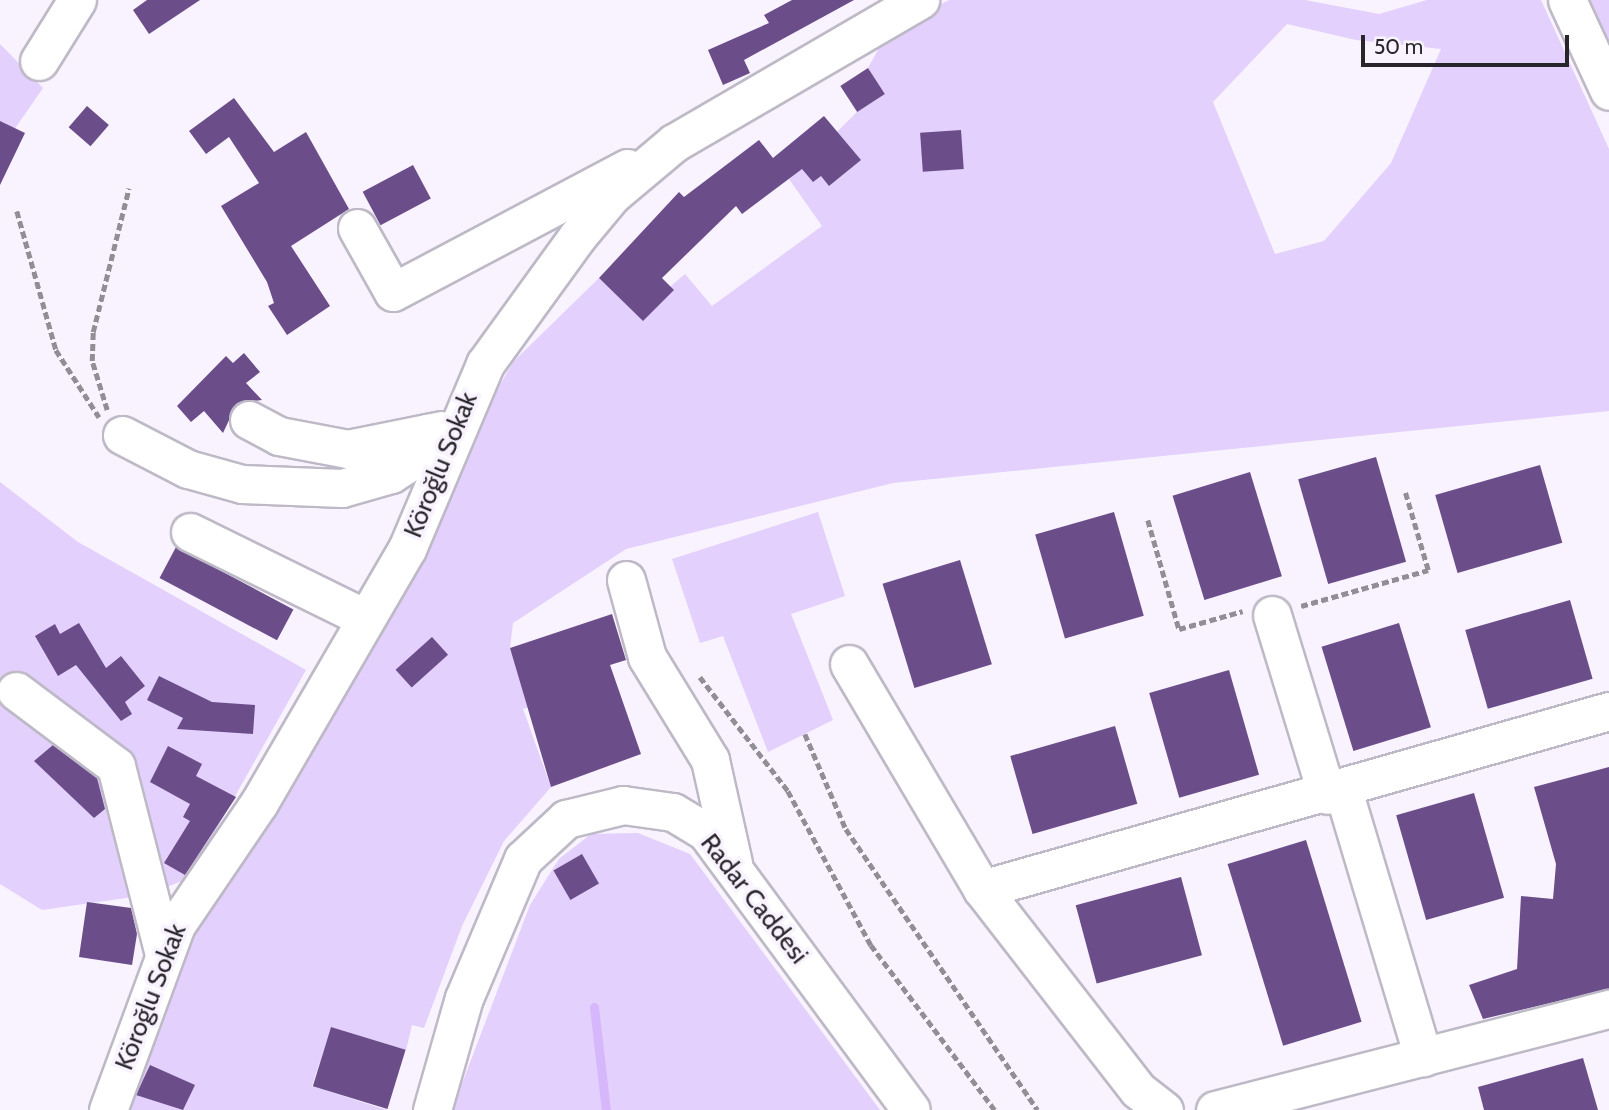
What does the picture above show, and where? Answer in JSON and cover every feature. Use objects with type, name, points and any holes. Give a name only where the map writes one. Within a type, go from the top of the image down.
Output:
[{"type":"street","points":[[40,61],[76,0]]},
{"type":"street","name":"Köroğlu Sokak","points":[[108,1110],[163,950],[259,803],[363,617],[429,506],[442,430],[485,364],[577,237],[632,176],[674,143],[920,0]]},
{"type":"street","points":[[1567,0],[1609,91]]},
{"type":"street","points":[[356,229],[393,292],[674,143]]},
{"type":"street","points":[[249,420],[318,447],[374,446],[442,430]]},
{"type":"street","points":[[122,435],[188,469],[242,484],[342,488],[391,474],[411,461],[442,430]]},
{"type":"street","points":[[190,532],[363,617]]},
{"type":"street","points":[[626,580],[647,657],[710,760],[734,867]]},
{"type":"street","points":[[1272,615],[1423,1057]]},
{"type":"street","points":[[849,664],[982,889],[1138,1090],[1164,1110]]},
{"type":"street","points":[[16,691],[116,766],[163,950]]},
{"type":"street","points":[[982,889],[1335,793],[1609,711]]},
{"type":"street","name":"Radar Caddesi","points":[[432,1110],[501,901],[545,833],[592,810],[650,806],[690,820],[734,867],[911,1110]]},
{"type":"street","points":[[1215,1110],[1609,1009]]},
{"type":"path","points":[[122,435],[96,385],[92,362],[102,287],[130,187]]},
{"type":"path","points":[[17,211],[56,350],[93,412],[122,435]]},
{"type":"path","points":[[1148,520],[1179,629],[1268,604],[1272,615],[1428,570],[1405,492]]},
{"type":"path","points":[[692,667],[773,769],[842,901],[995,1110]]},
{"type":"path","points":[[805,734],[846,829],[1038,1110]]},
{"type":"shaded area","points":[[949,0],[1305,0],[1379,14],[1427,0],[1541,0],[1609,149],[1609,411],[893,483],[626,549],[513,623],[510,648],[533,706],[523,709],[551,787],[504,841],[462,926],[424,1028],[412,1025],[406,1050],[331,1027],[312,1086],[387,1110],[125,1110],[190,930],[513,362],[599,278],[637,315],[685,274],[712,306],[822,226],[789,179],[857,112],[885,94],[868,68],[888,32]],"holes":[[[1287,24],[1356,40],[1441,49],[1391,163],[1324,241],[1275,254],[1213,102]]]},
{"type":"shaded area","points":[[1587,0],[1609,0],[1609,49]]},
{"type":"shaded area","points":[[0,44],[43,88],[0,150]]},
{"type":"shaded area","points":[[0,482],[78,542],[306,670],[189,878],[147,895],[42,910],[0,884]]},
{"type":"shaded area","points":[[818,512],[845,596],[791,614],[833,720],[768,752],[723,636],[700,643],[672,559]]},
{"type":"shaded area","points":[[638,833],[690,854],[880,1110],[452,1110],[530,905],[559,859],[591,834]]},
{"type":"building","points":[[147,0],[200,0],[149,34],[133,10]]},
{"type":"building","points":[[792,0],[854,0],[744,60],[750,73],[723,85],[708,50],[769,23],[764,15]]},
{"type":"building","points":[[868,68],[885,94],[857,112],[840,86]]},
{"type":"building","points":[[234,98],[274,152],[306,132],[349,209],[291,246],[330,306],[287,335],[268,306],[274,303],[267,282],[221,206],[259,183],[229,137],[206,154],[189,131]]},
{"type":"building","points":[[87,106],[109,125],[91,146],[69,127]]},
{"type":"building","points":[[824,116],[861,160],[829,186],[821,176],[813,182],[802,169],[742,214],[736,206],[662,278],[674,290],[643,321],[599,278],[679,192],[684,197],[759,140],[773,158]]},
{"type":"building","points":[[0,121],[25,133],[0,185]]},
{"type":"building","points":[[961,130],[964,169],[923,172],[920,133]]},
{"type":"building","points":[[413,165],[431,199],[381,225],[363,192]]},
{"type":"building","points":[[244,353],[260,372],[246,383],[262,400],[237,403],[223,433],[204,411],[191,422],[177,406],[226,356],[233,363]]},
{"type":"building","points":[[1376,457],[1406,562],[1328,584],[1298,479]]},
{"type":"building","points":[[1540,465],[1562,543],[1458,573],[1435,495]]},
{"type":"building","points":[[1250,472],[1282,576],[1204,600],[1173,496]]},
{"type":"building","points":[[1114,512],[1144,616],[1065,638],[1035,535]]},
{"type":"building","points":[[176,547],[293,609],[277,640],[160,578]]},
{"type":"building","points":[[960,560],[992,664],[914,688],[883,584]]},
{"type":"building","points":[[1570,600],[1593,679],[1488,709],[1465,630]]},
{"type":"building","points":[[612,614],[626,660],[610,665],[641,754],[551,787],[510,648]]},
{"type":"building","points":[[79,623],[106,668],[121,656],[145,686],[125,702],[132,714],[121,721],[76,665],[58,676],[35,636],[55,624],[60,634]]},
{"type":"building","points":[[1399,623],[1431,727],[1353,751],[1322,647]]},
{"type":"building","points":[[432,637],[448,655],[412,688],[396,670]]},
{"type":"building","points":[[1229,670],[1259,775],[1179,798],[1149,693]]},
{"type":"building","points":[[159,676],[212,702],[255,705],[253,734],[177,729],[183,718],[147,700]]},
{"type":"building","points":[[1115,726],[1137,804],[1033,834],[1010,756]]},
{"type":"building","points":[[53,745],[97,778],[105,809],[94,818],[34,761]]},
{"type":"building","points":[[168,746],[202,764],[196,776],[236,797],[185,875],[164,863],[190,821],[183,817],[190,804],[150,782]]},
{"type":"building","points":[[1609,767],[1609,989],[1483,1019],[1469,985],[1517,969],[1521,896],[1553,899],[1556,864],[1534,787]]},
{"type":"building","points":[[1474,793],[1504,898],[1426,920],[1396,815]]},
{"type":"building","points":[[1306,840],[1362,1022],[1283,1046],[1228,864]]},
{"type":"building","points":[[582,854],[599,883],[570,900],[553,870]]},
{"type":"building","points":[[1181,877],[1202,955],[1097,983],[1076,905]]},
{"type":"building","points":[[87,902],[131,908],[137,934],[132,965],[79,957]]},
{"type":"building","points":[[331,1027],[406,1050],[387,1109],[313,1086]]},
{"type":"building","points":[[1583,1058],[1598,1110],[1484,1110],[1478,1087]]},
{"type":"building","points":[[150,1065],[195,1085],[183,1110],[136,1095]]},
{"type":"waterway","points":[[594,1007],[606,1110]]}]
